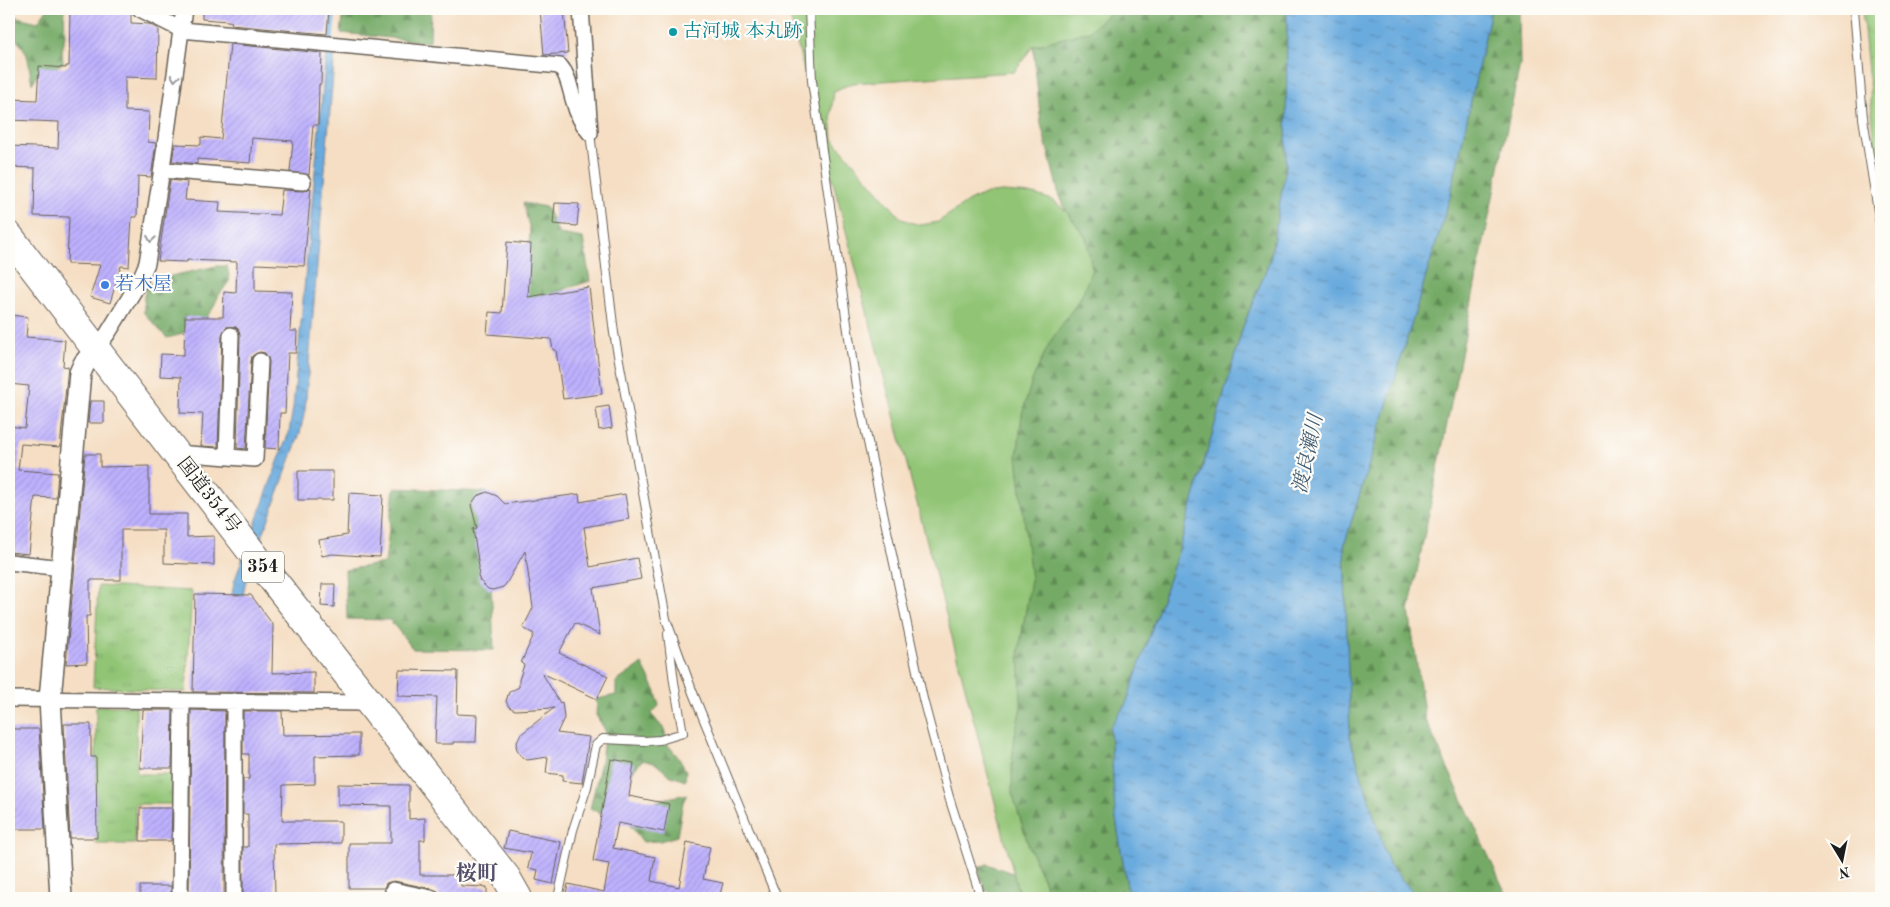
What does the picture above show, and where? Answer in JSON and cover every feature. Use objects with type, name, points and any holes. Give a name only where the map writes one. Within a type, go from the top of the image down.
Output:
[{"type":"highway","name":"国道354号","points":[[9,236],[506,877],[518,898]]},
{"type":"street","points":[[140,9],[182,30],[560,66],[568,80],[582,123],[590,134]]},
{"type":"street","points":[[61,898],[50,699],[80,373],[84,364],[108,333],[138,284],[147,263],[184,9]]},
{"type":"street","points":[[580,9],[590,134]]},
{"type":"street","points":[[162,170],[303,182]]},
{"type":"street","points":[[227,457],[231,335]]},
{"type":"street","points":[[176,453],[255,459],[260,361]]},
{"type":"street","points":[[9,562],[62,568]]},
{"type":"street","points":[[9,698],[370,703]]},
{"type":"street","points":[[180,898],[182,701]]},
{"type":"street","points":[[234,701],[234,898]]},
{"type":"street","points":[[393,890],[431,898]]},
{"type":"lane","points":[[809,9],[812,81],[856,386],[923,699],[949,797],[981,898]]},
{"type":"lane","points":[[1854,9],[1863,118],[1881,230]]},
{"type":"lane","points":[[558,898],[573,830],[587,787],[596,745],[602,739],[660,740],[682,732],[666,619],[614,333],[590,134]]},
{"type":"lane","points":[[666,619],[693,693],[777,898]]},
{"type":"green space","points":[[47,9],[64,9],[63,63],[49,71],[39,72],[32,84],[25,51],[9,33],[9,15],[38,22]]},
{"type":"green space","points":[[344,9],[431,9],[430,42],[341,33]]},
{"type":"green space","points":[[788,9],[1114,9],[1089,31],[1033,46],[1014,72],[853,83],[834,91],[831,114],[833,139],[900,217],[909,222],[921,225],[938,222],[969,201],[984,194],[1002,192],[1033,194],[1053,200],[1066,211],[1086,238],[1092,269],[1081,297],[1050,342],[1032,380],[1022,414],[1017,457],[1031,580],[1019,649],[1021,706],[1012,760],[1012,793],[1028,844],[1051,898],[1020,898]]},
{"type":"green space","points":[[1114,9],[1287,9],[1286,167],[1270,260],[1243,327],[1178,553],[1126,704],[1110,727],[1115,813],[1129,898],[1002,898],[985,890],[978,868],[987,864],[1046,885],[1028,844],[1012,793],[1012,760],[1021,706],[1019,649],[1031,580],[1017,457],[1022,414],[1032,380],[1050,342],[1081,297],[1086,238],[1066,211],[1058,191],[1041,124],[1033,46],[1089,31]]},
{"type":"green space","points":[[1491,9],[1519,9],[1520,64],[1409,611],[1425,719],[1508,898],[1418,898],[1389,865],[1350,738],[1344,546],[1450,197]]},
{"type":"green space","points":[[1862,9],[1881,9],[1881,179],[1875,144]]},
{"type":"green space","points":[[523,203],[546,207],[559,234],[583,238],[590,281],[532,300],[526,296],[530,230]]},
{"type":"green space","points":[[216,266],[227,266],[230,280],[219,295],[212,310],[198,326],[179,335],[167,338],[144,313],[144,296],[148,285],[167,277]]},
{"type":"green space","points":[[394,488],[487,492],[494,650],[413,649],[390,620],[347,619],[345,570],[385,563]]},
{"type":"green space","points":[[98,586],[192,591],[186,692],[93,687]]},
{"type":"green space","points":[[642,664],[656,692],[659,706],[651,714],[664,729],[668,745],[686,771],[685,781],[669,775],[655,763],[642,760],[633,771],[625,804],[648,805],[663,799],[687,794],[683,802],[677,836],[660,841],[643,842],[623,816],[604,814],[590,809],[601,762],[605,730],[596,715],[597,699],[616,695],[616,682]]},
{"type":"green space","points":[[96,706],[136,706],[137,774],[173,774],[173,804],[135,804],[135,844],[96,844]]},
{"type":"water","name":"渡良瀬川","points":[[1287,9],[1491,9],[1450,197],[1344,546],[1350,738],[1389,865],[1418,898],[1129,898],[1115,813],[1110,727],[1126,704],[1178,553],[1243,327],[1270,260],[1286,167]]},
{"type":"water","points":[[325,39],[335,50],[305,410],[300,433],[245,584],[240,615],[229,614],[234,582],[289,432],[293,408],[326,53]]},
{"type":"building","points":[[202,9],[329,9],[327,34],[231,25],[232,22],[228,21],[202,19]]},
{"type":"building","points":[[540,9],[564,9],[568,53],[544,55]]},
{"type":"building","points":[[70,10],[131,11],[131,23],[149,24],[158,29],[157,78],[125,77],[125,111],[149,112],[148,142],[156,143],[151,177],[138,176],[137,217],[132,217],[129,267],[121,266],[110,303],[90,297],[100,265],[67,264],[69,217],[34,216],[35,168],[9,167],[9,146],[58,148],[59,122],[9,120],[9,99],[37,100],[39,66],[66,68],[66,66],[69,66]]},
{"type":"building","points":[[230,44],[322,53],[318,125],[313,125],[309,175],[290,172],[293,141],[252,138],[250,163],[197,159],[197,164],[172,161],[175,144],[201,145],[201,137],[221,139]]},
{"type":"building","points":[[170,180],[187,182],[185,200],[220,202],[219,212],[279,215],[282,190],[303,191],[311,188],[304,266],[255,264],[255,291],[292,292],[290,331],[297,331],[296,353],[288,353],[285,413],[280,413],[279,449],[265,448],[269,361],[265,353],[260,352],[252,356],[251,361],[246,449],[237,448],[240,335],[236,327],[226,327],[222,335],[218,447],[201,446],[203,414],[180,413],[181,377],[160,376],[161,354],[183,355],[184,353],[185,317],[223,317],[224,292],[236,293],[237,262],[158,261]]},
{"type":"building","points":[[555,203],[579,204],[577,226],[553,224]]},
{"type":"building","points":[[507,242],[531,244],[528,297],[589,287],[602,394],[563,399],[556,350],[553,350],[551,339],[487,334],[489,312],[502,313]]},
{"type":"building","points":[[9,315],[28,317],[26,337],[65,340],[63,366],[68,367],[60,447],[21,444],[18,470],[58,473],[56,498],[35,497],[29,554],[9,552],[9,426],[25,428],[29,386],[9,384]]},
{"type":"building","points":[[90,401],[104,401],[104,423],[88,423]]},
{"type":"building","points":[[609,406],[612,428],[599,430],[596,408]]},
{"type":"building","points":[[85,454],[100,454],[100,467],[149,466],[149,514],[187,514],[187,537],[214,536],[214,565],[164,563],[164,530],[121,530],[121,580],[90,580],[90,616],[86,616],[87,663],[66,664]]},
{"type":"building","points":[[298,471],[333,471],[333,500],[298,500]]},
{"type":"building","points":[[487,492],[497,496],[505,504],[579,494],[580,502],[625,494],[629,519],[584,527],[590,567],[637,558],[641,579],[593,588],[600,635],[575,623],[559,653],[608,676],[597,699],[542,673],[560,703],[562,702],[564,718],[557,733],[589,737],[582,783],[562,781],[563,775],[546,773],[548,757],[527,760],[517,750],[516,745],[520,735],[554,708],[515,710],[509,707],[506,701],[509,692],[519,687],[519,680],[524,665],[521,663],[534,634],[523,628],[533,608],[525,551],[503,587],[493,590],[488,589],[478,576],[479,567],[473,529],[477,528],[471,505],[477,496]]},
{"type":"building","points":[[349,493],[383,495],[380,557],[332,554],[322,556],[319,540],[347,535]]},
{"type":"building","points":[[322,584],[335,584],[334,607],[321,606]]},
{"type":"building","points":[[195,594],[251,595],[273,625],[272,673],[314,672],[314,693],[193,692]]},
{"type":"building","points":[[399,670],[458,671],[457,714],[477,715],[476,742],[435,744],[437,697],[398,696]]},
{"type":"building","points":[[143,710],[173,710],[172,768],[140,768]]},
{"type":"building","points":[[191,710],[225,711],[224,898],[189,898]]},
{"type":"building","points":[[243,711],[282,711],[283,735],[359,734],[359,755],[315,756],[315,784],[283,785],[282,821],[341,821],[341,843],[274,844],[275,896],[243,896],[243,847],[248,847],[248,814],[243,814],[243,779],[249,779],[249,754],[243,754]]},
{"type":"building","points":[[64,724],[91,724],[91,757],[96,757],[97,838],[70,838]]},
{"type":"building","points":[[10,729],[39,729],[45,829],[9,829]]},
{"type":"building","points":[[611,759],[634,763],[629,796],[669,804],[664,832],[618,823],[613,848],[655,857],[651,881],[679,887],[687,842],[710,847],[703,879],[723,883],[719,898],[565,898],[568,884],[604,892],[609,864],[593,861]]},
{"type":"building","points":[[338,784],[409,785],[409,819],[425,818],[425,840],[420,840],[420,875],[461,875],[461,886],[487,887],[487,898],[440,898],[438,891],[433,889],[394,881],[386,883],[384,888],[349,888],[349,843],[391,843],[391,806],[338,805]]},
{"type":"building","points":[[140,808],[172,808],[171,841],[140,841]]},
{"type":"building","points":[[508,831],[561,842],[553,884],[536,880],[538,870],[528,868],[531,853],[504,848]]},
{"type":"building","points":[[140,886],[171,886],[171,898],[140,898]]},
{"type":"waterway","points":[[331,40],[334,9]]},
{"type":"place","name":"古河城 本丸跡","points":[[673,32]]},
{"type":"place","name":"若木屋","points":[[105,285]]},
{"type":"district","name":"桜町","points":[[477,874]]}]
